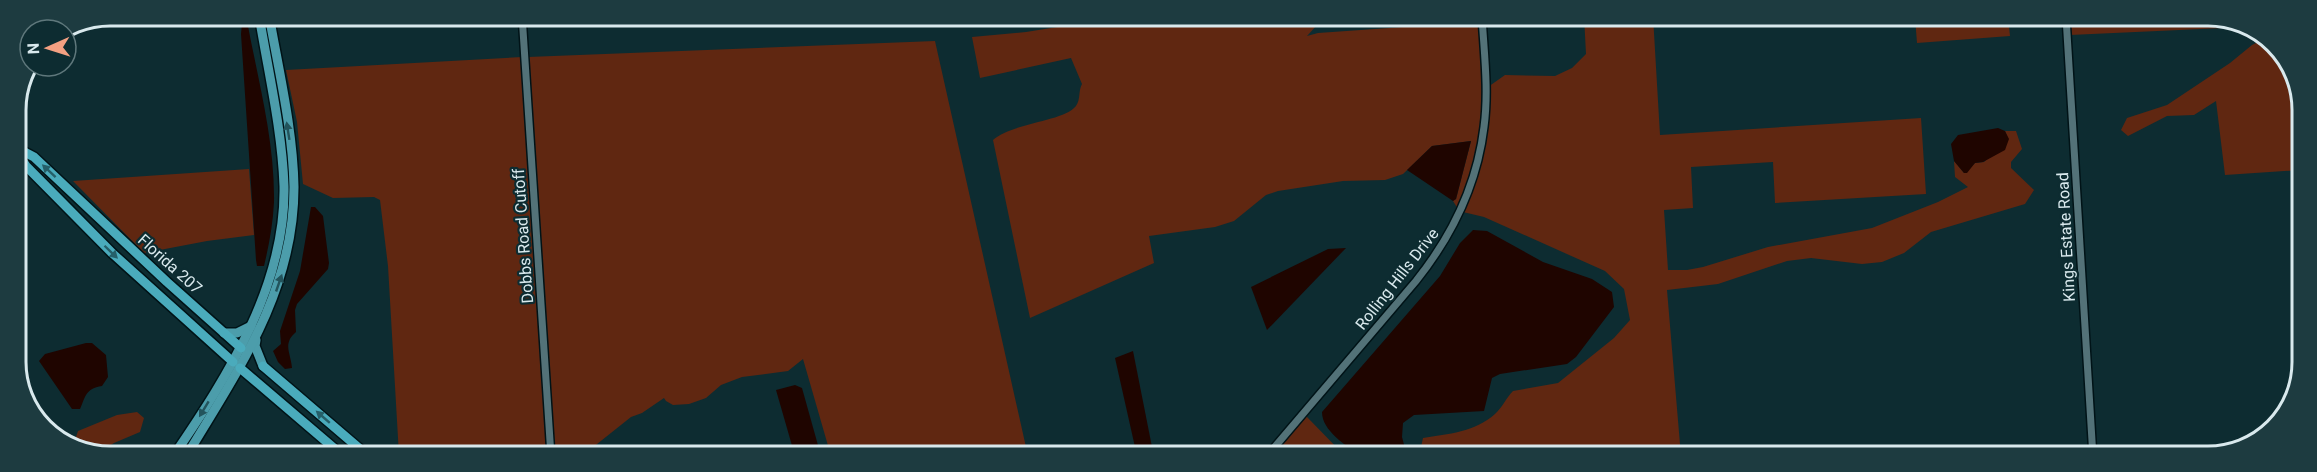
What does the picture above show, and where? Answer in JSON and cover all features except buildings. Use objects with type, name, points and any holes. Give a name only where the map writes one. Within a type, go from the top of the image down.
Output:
[{"type":"highway","name":"Florida 207","points":[[26,153],[34,157],[166,282],[244,350]]},
{"type":"highway","points":[[26,166],[76,218],[156,294],[331,446]]},
{"type":"highway","points":[[263,366],[356,446]]},
{"type":"main road","points":[[192,446],[244,350],[271,277],[279,243],[284,188],[280,146],[261,26]]},
{"type":"main road","points":[[263,366],[255,346],[256,338],[284,269],[291,229],[294,189],[291,152],[272,26]]},
{"type":"main road","points":[[280,146],[285,149],[287,182],[294,189]]},
{"type":"main road","points":[[224,333],[237,333],[251,326]]},
{"type":"main road","points":[[244,350],[256,338]]},
{"type":"main road","points":[[244,350],[263,366]]},
{"type":"main road","points":[[180,446],[236,365]]},
{"type":"street","name":"Dobbs Road Cutoff","points":[[523,26],[550,446]]},
{"type":"street","name":"Rolling Hills Drive","points":[[1276,446],[1416,281],[1435,257],[1458,216],[1474,173],[1484,127],[1485,71],[1483,26]]},
{"type":"street","name":"Kings Estate Road","points":[[2067,26],[2092,446]]},
{"type":"shaded area","points":[[242,26],[248,26],[272,156],[273,218],[264,266],[257,266],[256,260]]},
{"type":"shaded area","points":[[1064,26],[1316,26],[1307,36],[1318,33],[1418,26],[1479,26],[1483,86],[1481,128],[1472,169],[1458,209],[1453,201],[1456,199],[1471,141],[1432,146],[1403,174],[1385,180],[1343,181],[1278,191],[1266,195],[1234,221],[1215,227],[1149,236],[1154,263],[1030,318],[993,140],[1013,129],[1070,111],[1078,103],[1082,84],[1071,58],[980,78],[972,37]]},
{"type":"shaded area","points":[[1585,26],[1654,26],[1660,135],[1921,118],[1926,194],[1775,203],[1773,162],[1691,167],[1693,208],[1664,210],[1668,270],[1703,267],[1768,247],[1872,228],[1938,202],[1968,187],[1955,177],[1954,161],[1964,173],[1975,163],[1984,162],[2008,139],[2005,131],[2016,131],[2022,149],[2011,162],[2011,168],[2034,190],[2025,204],[1931,232],[1904,253],[1882,262],[1862,264],[1811,258],[1787,261],[1718,284],[1667,290],[1680,446],[1421,446],[1423,438],[1479,425],[1497,412],[1513,391],[1558,383],[1614,338],[1630,320],[1624,289],[1605,271],[1484,217],[1463,212],[1477,174],[1488,87],[1505,75],[1555,76],[1572,68],[1586,54]]},
{"type":"shaded area","points":[[1916,26],[2009,26],[2010,36],[1917,43]]},
{"type":"shaded area","points":[[2070,26],[2226,28],[2070,35]]},
{"type":"shaded area","points":[[935,41],[1026,446],[828,446],[803,359],[788,371],[742,377],[721,385],[706,398],[689,404],[673,405],[664,398],[642,413],[631,417],[595,446],[553,446],[528,57]]},
{"type":"shaded area","points":[[2257,42],[2271,54],[2287,83],[2292,110],[2292,171],[2225,175],[2216,101],[2194,115],[2167,116],[2128,136],[2121,130],[2127,118],[2167,105],[2230,63]]},
{"type":"shaded area","points":[[522,57],[548,446],[398,446],[388,266],[380,200],[374,197],[333,198],[303,184],[297,122],[286,70]]},
{"type":"shaded area","points":[[1998,128],[2005,131],[2009,139],[2005,150],[1983,162],[1975,163],[1967,173],[1964,173],[1954,161],[1951,144],[1958,135]]},
{"type":"shaded area","points":[[1471,141],[1456,199],[1453,201],[1407,170],[1432,146]]},
{"type":"shaded area","points":[[249,169],[254,235],[144,253],[73,181]]},
{"type":"shaded area","points":[[311,207],[315,207],[323,216],[329,263],[328,269],[297,304],[296,332],[288,345],[292,368],[285,369],[278,362],[273,351],[281,344],[280,331],[300,271]]},
{"type":"shaded area","points":[[1473,230],[1487,231],[1543,262],[1592,279],[1612,292],[1614,307],[1576,357],[1567,364],[1500,374],[1492,378],[1484,411],[1414,415],[1403,423],[1402,437],[1404,446],[1347,446],[1330,431],[1322,412],[1440,276],[1460,243]]},
{"type":"shaded area","points":[[1346,248],[1267,330],[1251,287],[1328,249]]},
{"type":"shaded area","points":[[92,343],[106,355],[108,377],[102,386],[92,389],[87,394],[80,409],[72,409],[39,361],[45,354]]},
{"type":"shaded area","points":[[1133,351],[1152,446],[1135,446],[1115,358]]},
{"type":"shaded area","points":[[795,385],[802,388],[818,446],[792,446],[776,390]]},
{"type":"shaded area","points":[[137,412],[144,418],[140,432],[109,446],[88,444],[75,439],[78,431],[117,415]]},
{"type":"shaded area","points":[[1306,416],[1335,446],[1280,446]]}]
